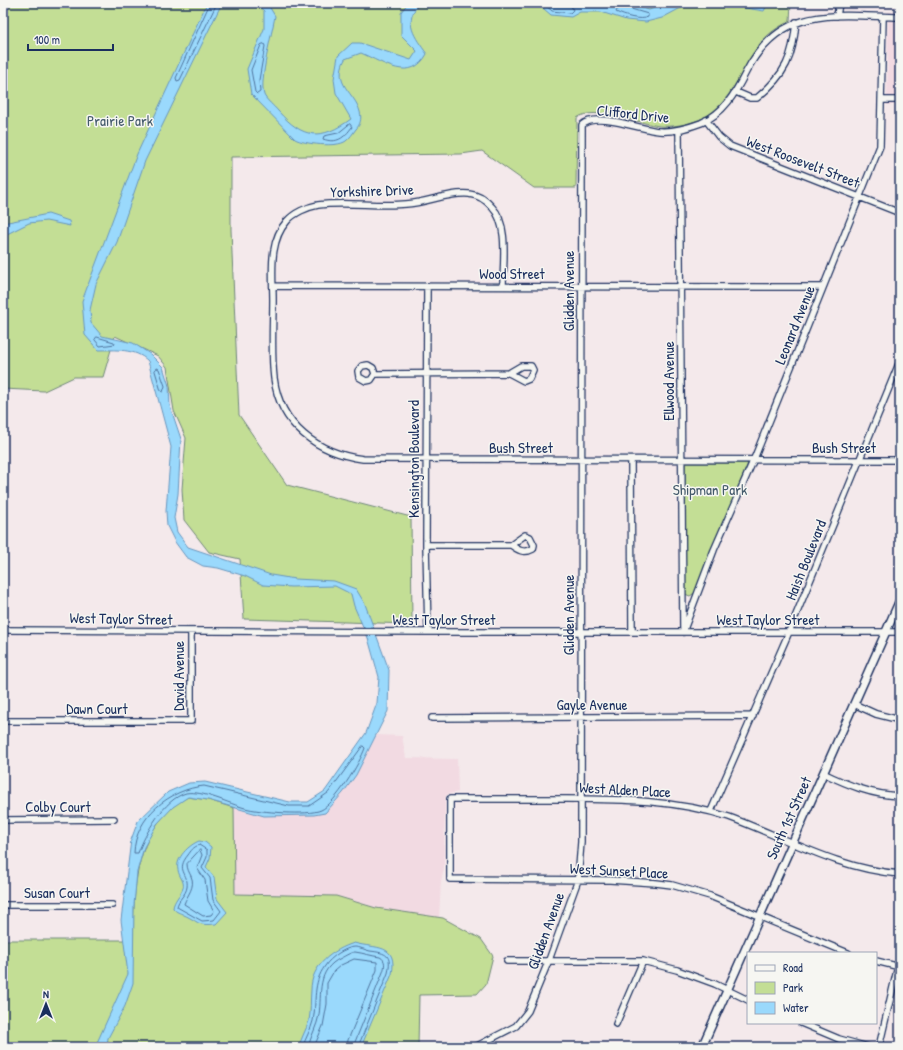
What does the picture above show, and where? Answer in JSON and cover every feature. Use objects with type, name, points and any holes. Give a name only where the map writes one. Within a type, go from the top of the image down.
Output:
[{"type":"street","points":[[836,16],[839,3]]},
{"type":"street","points":[[736,92],[750,98],[758,98],[778,79],[791,57],[796,22],[836,16],[900,17]]},
{"type":"street","name":"Leonard Avenue","points":[[683,632],[714,550],[754,459],[880,146],[883,17]]},
{"type":"street","name":"Clifford Drive","points":[[581,143],[582,125],[586,122],[593,121],[632,124],[654,130],[679,130],[706,120],[727,104],[736,92],[759,51],[770,39],[796,22]]},
{"type":"street","points":[[882,100],[900,100]]},
{"type":"street","name":"West Roosevelt Street","points":[[706,120],[719,137],[730,146],[900,213]]},
{"type":"street","name":"Ellwood Avenue","points":[[679,130],[683,632]]},
{"type":"street","name":"Glidden Avenue","points":[[475,1047],[507,1033],[519,1024],[528,1012],[549,960],[578,880],[581,842],[582,631],[581,143]]},
{"type":"street","name":"Yorkshire Drive","points":[[273,286],[274,251],[276,239],[286,222],[299,212],[318,205],[393,206],[464,194],[476,196],[487,202],[493,208],[500,220],[502,231],[503,286]]},
{"type":"street","name":"Wood Street","points":[[273,286],[822,288]]},
{"type":"street","name":"Bush Street","points":[[273,286],[275,383],[282,405],[298,429],[319,446],[344,456],[363,459],[900,460]]},
{"type":"street","name":"Kensington Boulevard","points":[[427,286],[426,545],[428,632]]},
{"type":"street","name":"Haish Boulevard","points":[[711,811],[789,632],[900,361]]},
{"type":"street","points":[[375,374],[509,373]]},
{"type":"street","points":[[631,460],[632,632]]},
{"type":"street","points":[[426,545],[511,545]]},
{"type":"street","name":"South 1st Street","points":[[702,1047],[900,600]]},
{"type":"street","name":"West Taylor Street","points":[[3,630],[191,632],[900,632]]},
{"type":"street","name":"David Avenue","points":[[191,632],[191,721]]},
{"type":"street","points":[[854,704],[876,714],[900,720]]},
{"type":"street","name":"Gayle Avenue","points":[[432,718],[752,716]]},
{"type":"street","name":"Dawn Court","points":[[3,721],[191,721]]},
{"type":"street","points":[[823,773],[860,789],[883,795],[900,796]]},
{"type":"street","name":"West Alden Place","points":[[450,799],[581,799],[645,801],[711,811],[747,824],[792,844],[846,865],[900,874]]},
{"type":"street","name":"West Sunset Place","points":[[450,799],[450,879],[638,881],[672,886],[710,896],[846,952]]},
{"type":"street","name":"Colby Court","points":[[3,820],[114,819]]},
{"type":"street","name":"Susan Court","points":[[3,905],[112,905]]},
{"type":"street","points":[[507,960],[643,961],[677,970],[715,984],[747,1000]]},
{"type":"street","points":[[616,1024],[643,961]]},
{"type":"street","points":[[877,961],[899,966],[880,1047]]},
{"type":"street","points":[[803,1024],[839,1039],[868,1047]]},
{"type":"shaded area","points":[[888,12],[900,12],[900,105],[887,105]]},
{"type":"shaded area","points":[[376,735],[402,736],[406,758],[457,759],[458,792],[446,795],[444,869],[441,881],[439,918],[376,908],[336,896],[234,894],[234,808],[264,816],[317,815],[343,793],[366,756]]},
{"type":"green space","name":"Prairie Park","points":[[3,3],[791,3],[790,21],[773,31],[762,41],[732,90],[716,109],[705,117],[677,126],[652,125],[617,116],[594,113],[577,118],[576,188],[534,188],[482,151],[461,154],[231,157],[231,230],[239,415],[287,485],[411,517],[412,624],[244,619],[240,559],[209,552],[184,520],[182,489],[186,438],[174,411],[167,367],[158,356],[115,336],[103,377],[74,377],[44,391],[3,389]]},
{"type":"green space","name":"Shipman Park","points":[[685,463],[748,463],[696,592],[690,596],[685,594]]},
{"type":"green space","points":[[188,797],[208,800],[234,808],[235,894],[336,896],[376,908],[443,918],[481,939],[493,956],[486,984],[477,994],[419,995],[418,1047],[3,1047],[3,940],[133,940],[137,876],[140,860],[145,846],[152,831],[162,818],[180,801]]},
{"type":"water","points":[[207,3],[222,3],[145,161],[117,242],[96,284],[90,310],[91,323],[102,336],[133,343],[150,354],[163,367],[169,386],[170,406],[181,439],[178,494],[174,518],[177,532],[188,547],[271,575],[295,579],[334,581],[356,589],[365,604],[389,670],[388,711],[356,775],[343,793],[325,813],[314,815],[264,816],[208,800],[188,797],[173,807],[157,824],[144,847],[137,872],[134,905],[133,983],[125,1006],[108,1038],[107,1047],[95,1047],[128,974],[121,920],[131,840],[138,821],[168,792],[189,783],[205,782],[290,802],[308,802],[325,791],[366,733],[377,703],[379,677],[368,638],[354,606],[351,594],[335,586],[291,587],[263,585],[245,576],[218,568],[203,566],[186,557],[175,542],[167,526],[166,511],[171,447],[148,361],[131,352],[118,350],[98,350],[85,335],[82,301],[137,154]]},
{"type":"water","points":[[255,3],[267,3],[275,16],[264,68],[264,95],[287,120],[304,132],[321,134],[340,126],[351,119],[336,93],[334,79],[338,56],[352,43],[360,43],[411,60],[417,51],[401,35],[401,12],[408,3],[420,3],[415,10],[411,23],[418,42],[427,54],[421,63],[405,69],[388,65],[361,53],[345,59],[341,75],[346,88],[354,99],[360,112],[361,119],[359,126],[346,141],[342,143],[328,145],[299,141],[295,139],[251,94],[247,69],[264,29],[264,11]]},
{"type":"water","points":[[537,3],[569,3],[575,5],[606,6],[629,4],[649,10],[667,3],[690,3],[662,18],[646,22],[626,20],[601,12],[580,12],[571,17],[551,15]]},
{"type":"water","points":[[714,3],[768,3],[764,11]]},
{"type":"water","points":[[48,214],[69,221],[70,226],[46,221],[29,223],[3,236],[3,223]]},
{"type":"water","points":[[199,841],[205,842],[211,847],[210,858],[206,867],[214,877],[217,899],[227,912],[216,924],[198,923],[177,912],[173,908],[183,888],[183,881],[178,870],[179,861],[187,849]]},
{"type":"water","points":[[354,943],[384,949],[392,957],[393,964],[392,974],[361,1047],[299,1047],[309,1021],[312,981],[315,973],[319,966],[331,954]]}]
